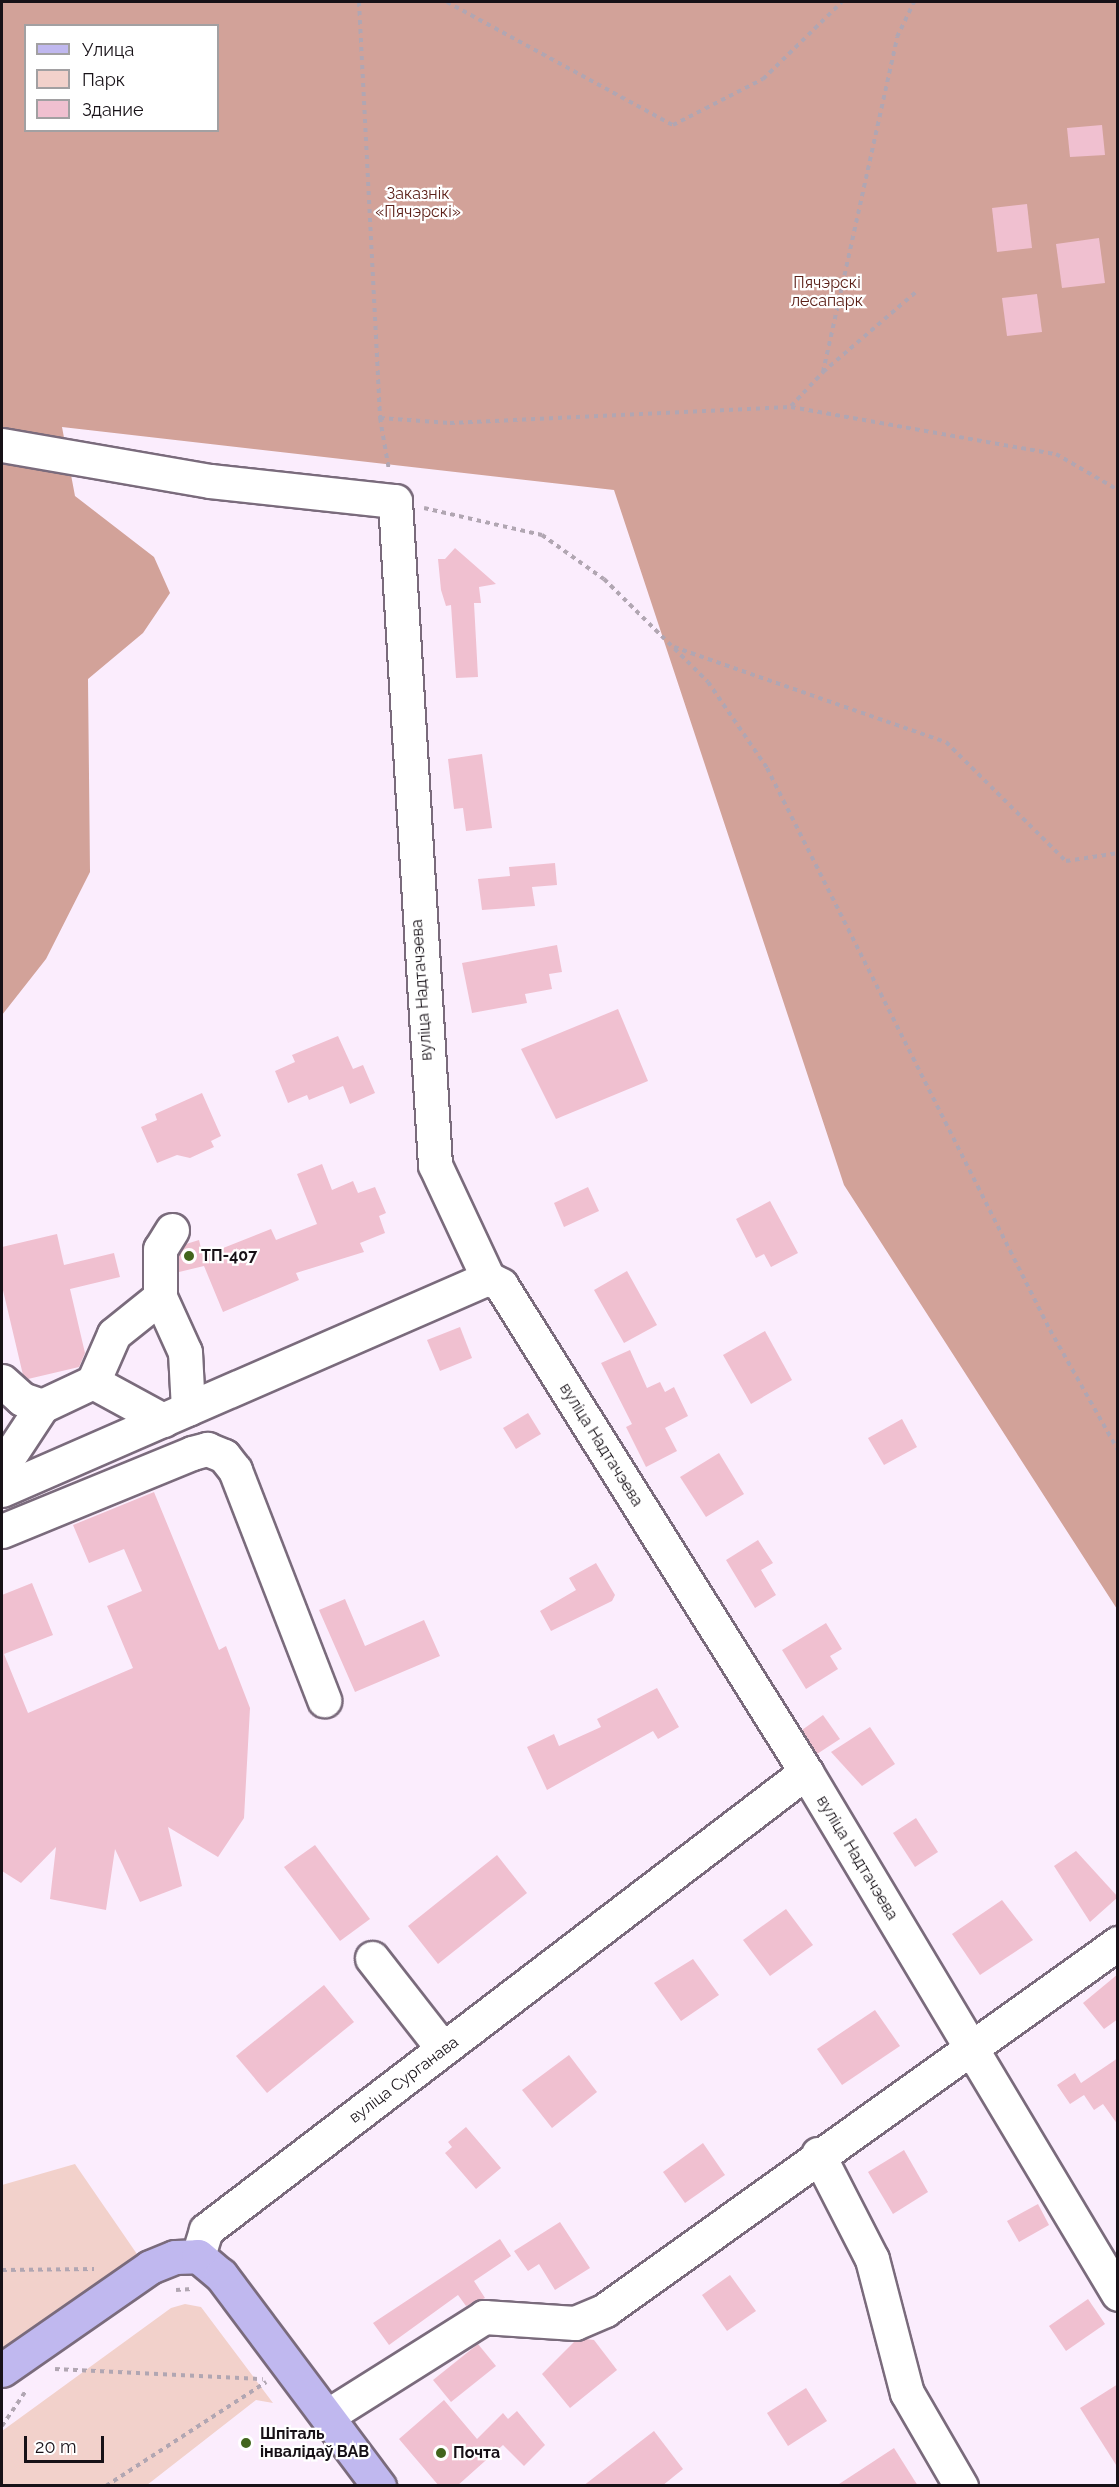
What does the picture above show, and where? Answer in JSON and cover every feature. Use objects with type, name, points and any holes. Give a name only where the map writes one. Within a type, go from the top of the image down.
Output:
[{"type":"main road","points":[[2,2370],[150,2267],[175,2256],[198,2256],[221,2275],[379,2486]]},
{"type":"street","points":[[2,445],[210,481],[395,501]]},
{"type":"street","name":"вуліца Надтачэева","points":[[395,501],[435,1164],[488,1278],[501,1285],[806,1772],[1118,2294]]},
{"type":"street","points":[[172,1230],[160,1249],[160,1297],[185,1352],[176,1414]]},
{"type":"street","points":[[2,1490],[488,1278]]},
{"type":"street","points":[[2,1467],[42,1406],[93,1383],[114,1334],[160,1297]]},
{"type":"street","points":[[2,1381],[22,1399],[42,1406]]},
{"type":"street","points":[[93,1383],[176,1414]]},
{"type":"street","points":[[2,1532],[192,1453],[207,1449],[224,1456],[235,1470],[324,1700]]},
{"type":"street","name":"вуліца Сурганава","points":[[198,2256],[206,2230],[806,1772]]},
{"type":"street","points":[[327,2416],[484,2317],[575,2323],[605,2310],[818,2154],[1118,1943]]},
{"type":"street","points":[[372,1958],[444,2049]]},
{"type":"street","points":[[818,2154],[872,2259],[907,2393],[961,2486]]},
{"type":"path","points":[[359,2],[380,418],[395,501],[542,536],[603,579],[708,682],[767,768],[1045,1320],[1118,1450]]},
{"type":"path","points":[[447,2],[673,125],[763,79],[842,2]]},
{"type":"path","points":[[823,372],[897,37],[914,2]]},
{"type":"path","points":[[791,407],[823,372],[916,292]]},
{"type":"path","points":[[380,418],[450,423],[791,407],[1056,454],[1118,490]]},
{"type":"path","points":[[672,646],[946,742],[1066,861],[1118,853]]},
{"type":"path","points":[[2,2270],[105,2269]]},
{"type":"path","points":[[171,2290],[193,2289],[200,2295]]},
{"type":"path","points":[[44,2375],[61,2362]]},
{"type":"path","points":[[51,2369],[269,2380]]},
{"type":"path","points":[[263,2370],[277,2389]]},
{"type":"path","points":[[106,2486],[269,2380]]},
{"type":"path","points":[[2,2426],[29,2387]]},
{"type":"green space","name":"Пячэрскі лесапарк","points":[[2,2],[1117,2],[1117,1609],[844,1185],[614,490],[62,427],[75,496],[154,557],[170,593],[143,633],[88,679],[90,872],[46,959],[2,1015]]},
{"type":"green space","points":[[75,2164],[139,2257],[2,2361],[2,2185]]},
{"type":"green space","points":[[185,2304],[201,2307],[273,2403],[256,2400],[147,2485],[2,2485],[2,2431],[171,2308]]},
{"type":"building","points":[[1102,125],[1105,155],[1070,157],[1067,128]]},
{"type":"building","points":[[1027,204],[1032,248],[997,252],[992,208]]},
{"type":"building","points":[[1099,238],[1105,283],[1062,288],[1056,244]]},
{"type":"building","points":[[1037,294],[1042,332],[1007,336],[1002,298]]},
{"type":"building","points":[[455,548],[496,584],[479,587],[481,603],[474,603],[478,677],[456,678],[451,605],[446,606],[441,590],[438,559],[445,559]]},
{"type":"building","points":[[482,754],[492,828],[466,831],[463,808],[454,809],[448,759]]},
{"type":"building","points":[[555,863],[557,885],[532,887],[535,906],[482,910],[478,879],[510,876],[509,867]]},
{"type":"building","points":[[557,945],[562,972],[549,974],[552,989],[525,994],[527,1003],[472,1013],[462,963]]},
{"type":"building","points":[[618,1009],[648,1081],[556,1119],[521,1049]]},
{"type":"building","points":[[338,1036],[353,1069],[363,1065],[375,1093],[350,1104],[343,1086],[309,1100],[307,1095],[288,1103],[275,1071],[295,1062],[292,1055]]},
{"type":"building","points":[[202,1093],[221,1136],[211,1141],[214,1147],[190,1158],[177,1155],[157,1163],[141,1127],[157,1120],[155,1114]]},
{"type":"building","points":[[322,1164],[332,1190],[353,1181],[358,1193],[375,1187],[386,1213],[379,1216],[385,1233],[360,1243],[364,1252],[296,1273],[299,1280],[223,1312],[204,1266],[179,1272],[179,1254],[186,1244],[199,1240],[203,1256],[271,1229],[276,1240],[317,1224],[297,1174]]},
{"type":"building","points":[[588,1187],[599,1211],[564,1227],[554,1203]]},
{"type":"building","points":[[770,1201],[798,1253],[771,1267],[764,1254],[756,1258],[736,1219]]},
{"type":"building","points":[[57,1234],[64,1265],[114,1253],[120,1277],[70,1289],[85,1353],[79,1367],[28,1379],[23,1375],[2,1286],[2,1247]]},
{"type":"building","points":[[627,1271],[657,1325],[624,1343],[594,1290]]},
{"type":"building","points":[[460,1327],[472,1358],[440,1371],[427,1340]]},
{"type":"building","points":[[765,1331],[792,1380],[751,1404],[723,1355]]},
{"type":"building","points":[[630,1350],[647,1388],[660,1382],[665,1392],[674,1387],[688,1416],[665,1428],[677,1451],[646,1467],[626,1427],[632,1424],[601,1363]]},
{"type":"building","points":[[528,1413],[541,1434],[516,1449],[503,1428]]},
{"type":"building","points":[[902,1419],[917,1447],[884,1465],[868,1438]]},
{"type":"building","points":[[719,1453],[744,1494],[706,1517],[680,1477]]},
{"type":"building","points":[[154,1492],[219,1650],[226,1646],[250,1708],[244,1818],[218,1857],[168,1827],[182,1886],[140,1902],[115,1849],[106,1910],[50,1899],[56,1847],[21,1883],[2,1871],[2,1595],[32,1583],[53,1635],[4,1654],[28,1713],[133,1668],[107,1606],[142,1591],[124,1549],[89,1563],[73,1525]]},
{"type":"building","points":[[758,1540],[773,1563],[761,1570],[776,1595],[755,1608],[726,1560]]},
{"type":"building","points":[[596,1563],[615,1595],[612,1601],[551,1631],[540,1611],[576,1590],[569,1578]]},
{"type":"building","points":[[345,1599],[365,1646],[424,1620],[440,1656],[355,1692],[319,1610]]},
{"type":"building","points":[[826,1623],[842,1649],[830,1656],[838,1669],[806,1689],[782,1650]]},
{"type":"building","points":[[657,1688],[679,1727],[658,1739],[653,1731],[547,1790],[527,1747],[554,1734],[559,1746],[601,1727],[597,1719]]},
{"type":"building","points":[[823,1715],[840,1739],[817,1754],[802,1730]]},
{"type":"building","points":[[870,1727],[895,1764],[862,1786],[831,1752]]},
{"type":"building","points":[[916,1818],[938,1852],[915,1867],[893,1833]]},
{"type":"building","points":[[315,1845],[370,1919],[340,1941],[284,1867]]},
{"type":"building","points":[[1076,1851],[1118,1897],[1090,1922],[1054,1866]]},
{"type":"building","points":[[497,1855],[527,1893],[438,1964],[408,1926]]},
{"type":"building","points":[[1002,1900],[1033,1940],[980,1975],[952,1934]]},
{"type":"building","points":[[786,1909],[813,1945],[770,1976],[743,1940]]},
{"type":"building","points":[[693,1959],[719,1995],[681,2021],[654,1983]]},
{"type":"building","points":[[1118,1974],[1118,2019],[1104,2029],[1083,2003]]},
{"type":"building","points":[[324,1985],[354,2022],[267,2093],[236,2056]]},
{"type":"building","points":[[875,2010],[900,2046],[842,2085],[817,2049]]},
{"type":"building","points":[[569,2055],[597,2092],[552,2128],[522,2090]]},
{"type":"building","points":[[1118,2058],[1118,2125],[1103,2104],[1094,2110],[1084,2095],[1070,2104],[1057,2085],[1075,2073],[1081,2083]]},
{"type":"building","points":[[466,2127],[501,2168],[476,2189],[445,2153],[452,2147],[448,2142]]},
{"type":"building","points":[[703,2143],[725,2175],[685,2203],[663,2172]]},
{"type":"building","points":[[904,2150],[928,2192],[893,2214],[868,2172]]},
{"type":"building","points":[[1038,2204],[1049,2225],[1019,2242],[1007,2221]]},
{"type":"building","points":[[560,2222],[590,2268],[555,2290],[539,2264],[528,2271],[514,2251]]},
{"type":"building","points":[[500,2239],[511,2256],[474,2281],[485,2298],[466,2306],[458,2295],[389,2345],[373,2323]]},
{"type":"building","points":[[730,2275],[756,2311],[727,2331],[702,2295]]},
{"type":"building","points":[[1088,2299],[1105,2324],[1066,2351],[1049,2326]]},
{"type":"building","points":[[594,2340],[617,2370],[570,2408],[542,2374],[574,2342]]},
{"type":"building","points":[[478,2344],[496,2366],[451,2402],[433,2380]]},
{"type":"building","points":[[1118,2384],[1118,2468],[1080,2408]]},
{"type":"building","points":[[806,2388],[827,2421],[788,2446],[767,2413]]},
{"type":"building","points":[[444,2400],[477,2439],[503,2413],[508,2419],[517,2411],[545,2445],[524,2466],[503,2445],[457,2486],[439,2486],[399,2439]]},
{"type":"building","points":[[654,2431],[683,2469],[662,2486],[583,2486]]},
{"type":"building","points":[[894,2448],[918,2486],[836,2486]]},
{"type":"place","name":"ТП-407","points":[[189,1256]]},
{"type":"place","name":"Шпіталь інвалідаў ВАВ","points":[[246,2443]]},
{"type":"place","name":"Почта","points":[[441,2453]]},
{"type":"park label","name":"Заказнік «Пячэрскі»","points":[[418,203]]}]
